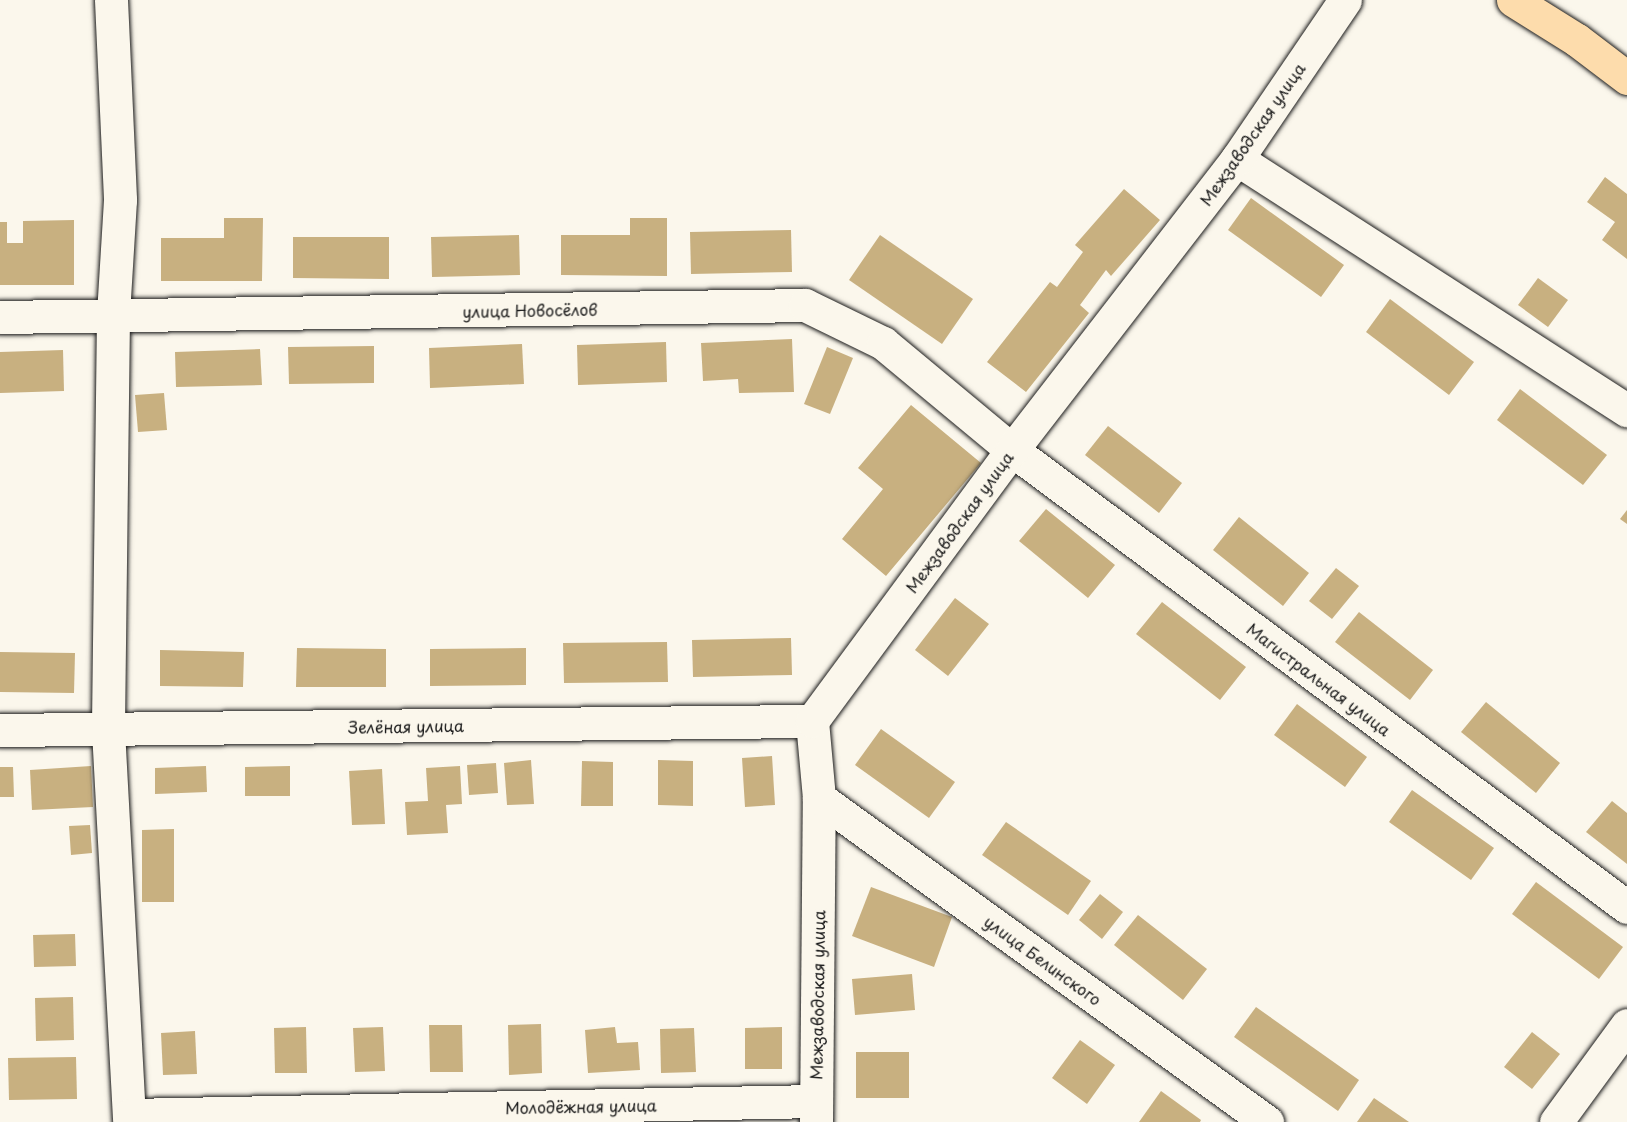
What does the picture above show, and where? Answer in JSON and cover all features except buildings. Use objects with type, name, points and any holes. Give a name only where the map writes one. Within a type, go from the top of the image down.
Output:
[{"type":"highway","points":[[1513,0],[1577,40],[1627,78]]},
{"type":"street","points":[[111,0],[120,200],[113,316],[108,730],[129,1118]]},
{"type":"street","name":"Межзаводская улица","points":[[816,1112],[819,798],[812,721],[1012,450],[1238,159],[1345,0]]},
{"type":"street","points":[[1238,159],[1627,410]]},
{"type":"street","name":"улица Новосёлов","points":[[0,317],[806,305],[883,343],[1012,450]]},
{"type":"street","name":"Магистральная улица","points":[[1012,450],[1627,907]]},
{"type":"street","name":"Зелёная улица","points":[[0,730],[812,721]]},
{"type":"street","name":"улица Белинского","points":[[819,798],[1267,1122]]},
{"type":"street","points":[[1556,1122],[1627,1024]]},
{"type":"street","name":"Молодёжная улица","points":[[129,1118],[816,1112]]}]
